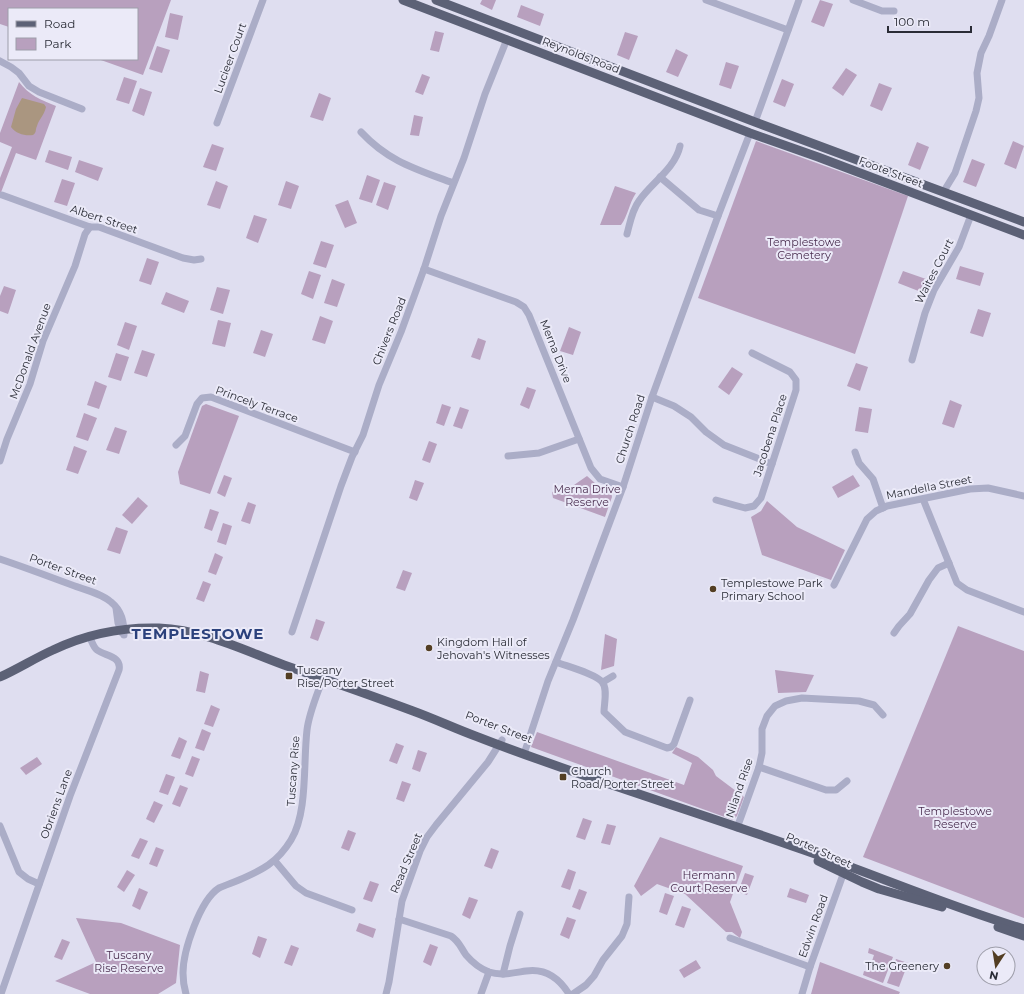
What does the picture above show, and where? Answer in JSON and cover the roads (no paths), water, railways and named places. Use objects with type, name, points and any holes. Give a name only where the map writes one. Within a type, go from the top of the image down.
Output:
[{"type":"main road","name":"Reynolds Road","points":[[403,0],[750,133]]},
{"type":"main road","name":"Reynolds Road","points":[[436,0],[755,122]]},
{"type":"main road","points":[[688,109],[692,98]]},
{"type":"main road","points":[[719,108],[730,118],[750,127],[750,133]]},
{"type":"main road","name":"Foote Street","points":[[755,122],[1024,222]]},
{"type":"main road","name":"Foote Street","points":[[750,133],[818,157],[1024,235]]},
{"type":"main road","name":"Porter Street","points":[[122,631],[159,628],[183,631],[226,642],[343,685],[399,700],[500,743],[737,828],[845,869],[889,881],[1024,929]]},
{"type":"main road","points":[[0,679],[56,648],[122,631]]},
{"type":"main road","name":"Porter Street","points":[[845,869],[862,882],[892,893],[940,906],[1024,936]]},
{"type":"street","name":"Lucieer Court","points":[[217,124],[263,0]]},
{"type":"street","points":[[706,0],[788,30]]},
{"type":"street","points":[[755,122],[799,0]]},
{"type":"street","points":[[853,0],[882,11],[894,10]]},
{"type":"street","points":[[944,191],[955,173],[976,111],[979,98],[977,73],[981,53],[1002,0]]},
{"type":"street","name":"Chivers Road","points":[[292,632],[341,486],[363,435],[382,379],[424,269],[440,216],[464,158],[481,106],[507,39]]},
{"type":"street","points":[[0,61],[19,73],[29,86],[39,92],[82,109]]},
{"type":"street","points":[[361,132],[372,143],[406,166],[453,183]]},
{"type":"street","name":"Church Road","points":[[525,752],[548,680],[576,614],[622,487],[652,397],[750,133]]},
{"type":"street","points":[[627,234],[638,202],[660,177],[678,152],[680,146]]},
{"type":"street","points":[[660,177],[699,210],[718,216]]},
{"type":"street","name":"Albert Street","points":[[2,195],[90,228],[99,227],[183,258],[194,260],[201,259]]},
{"type":"street","name":"Waites Court","points":[[912,360],[934,290],[960,247],[971,215]]},
{"type":"street","name":"McDonald Avenue","points":[[0,462],[6,439],[32,378],[43,341],[75,266],[85,234],[90,228]]},
{"type":"street","name":"Merna Drive","points":[[424,269],[516,302],[524,307],[529,315],[591,468],[600,479],[622,487]]},
{"type":"street","name":"Jacobena Place","points":[[716,500],[745,508],[754,506],[761,498],[796,390],[796,380],[790,372],[752,353]]},
{"type":"street","name":"Princely Terrace","points":[[176,445],[185,436],[197,404],[202,398],[210,397],[355,452]]},
{"type":"street","points":[[652,397],[674,406],[691,417],[706,432],[724,445],[772,464]]},
{"type":"street","points":[[508,456],[540,453],[579,438]]},
{"type":"street","points":[[855,452],[859,463],[873,479],[883,508]]},
{"type":"street","name":"Mandella Street","points":[[834,584],[867,520],[876,511],[883,508],[970,489],[988,488],[1024,496]]},
{"type":"street","points":[[922,499],[957,583],[967,590],[1024,612]]},
{"type":"street","name":"Porter Street","points":[[0,559],[100,595],[112,602],[123,619],[122,631]]},
{"type":"street","points":[[894,633],[910,614],[929,580],[938,568],[949,563]]},
{"type":"street","name":"Obriens Lane","points":[[1,994],[70,796],[119,670],[120,666],[115,658],[96,650],[90,639]]},
{"type":"street","points":[[556,662],[595,676],[603,682],[605,690],[604,712],[625,732],[667,748],[672,748],[674,744],[690,700]]},
{"type":"street","points":[[603,682],[613,676]]},
{"type":"street","name":"Tuscany Rise","points":[[186,994],[183,972],[186,952],[199,914],[208,899],[219,888],[257,872],[275,861],[290,841],[301,815],[307,728],[313,706],[324,678]]},
{"type":"street","name":"Niland Rise","points":[[737,828],[759,767],[762,753],[762,729],[767,716],[775,706],[786,701],[802,698],[859,701],[874,705],[883,715]]},
{"type":"street","name":"Read Street","points":[[386,994],[390,982],[402,900],[420,850],[427,837],[488,762],[500,743]]},
{"type":"street","points":[[759,767],[826,790],[836,790],[847,781]]},
{"type":"street","points":[[0,826],[19,872],[28,879],[39,884]]},
{"type":"street","points":[[275,861],[296,886],[306,893],[352,910]]},
{"type":"street","name":"Edwin Road","points":[[802,994],[810,967],[845,869]]},
{"type":"street","points":[[889,881],[887,887],[892,893]]},
{"type":"street","points":[[573,994],[586,985],[594,976],[603,960],[622,936],[627,924],[629,897]]},
{"type":"street","points":[[503,974],[520,914]]},
{"type":"street","points":[[399,919],[451,936],[475,964],[489,972],[516,974],[537,970],[550,974],[561,982],[569,994]]},
{"type":"street","points":[[730,938],[810,967]]},
{"type":"street","points":[[481,994],[489,972]]},
{"type":"place","name":"Templestowe Park Primary School","points":[[713,589]]},
{"type":"place","name":"Kingdom Hall of Jehovah's Witnesses","points":[[429,648]]},
{"type":"place","name":"Tuscany Rise/Porter Street","points":[[289,676]]},
{"type":"place","name":"Church Road/Porter Street","points":[[563,777]]},
{"type":"place","name":"The Greenery","points":[[947,966]]},
{"type":"district","name":"TEMPLESTOWE","points":[[198,634]]},
{"type":"park label","name":"Templestowe Cemetery","points":[[804,248]]},
{"type":"park label","name":"Merna Drive Reserve","points":[[587,495]]},
{"type":"park label","name":"Templestowe Reserve","points":[[955,817]]},
{"type":"park label","name":"Hermann Court Reserve","points":[[709,881]]},
{"type":"park label","name":"Tuscany Rise Reserve","points":[[129,961]]}]
